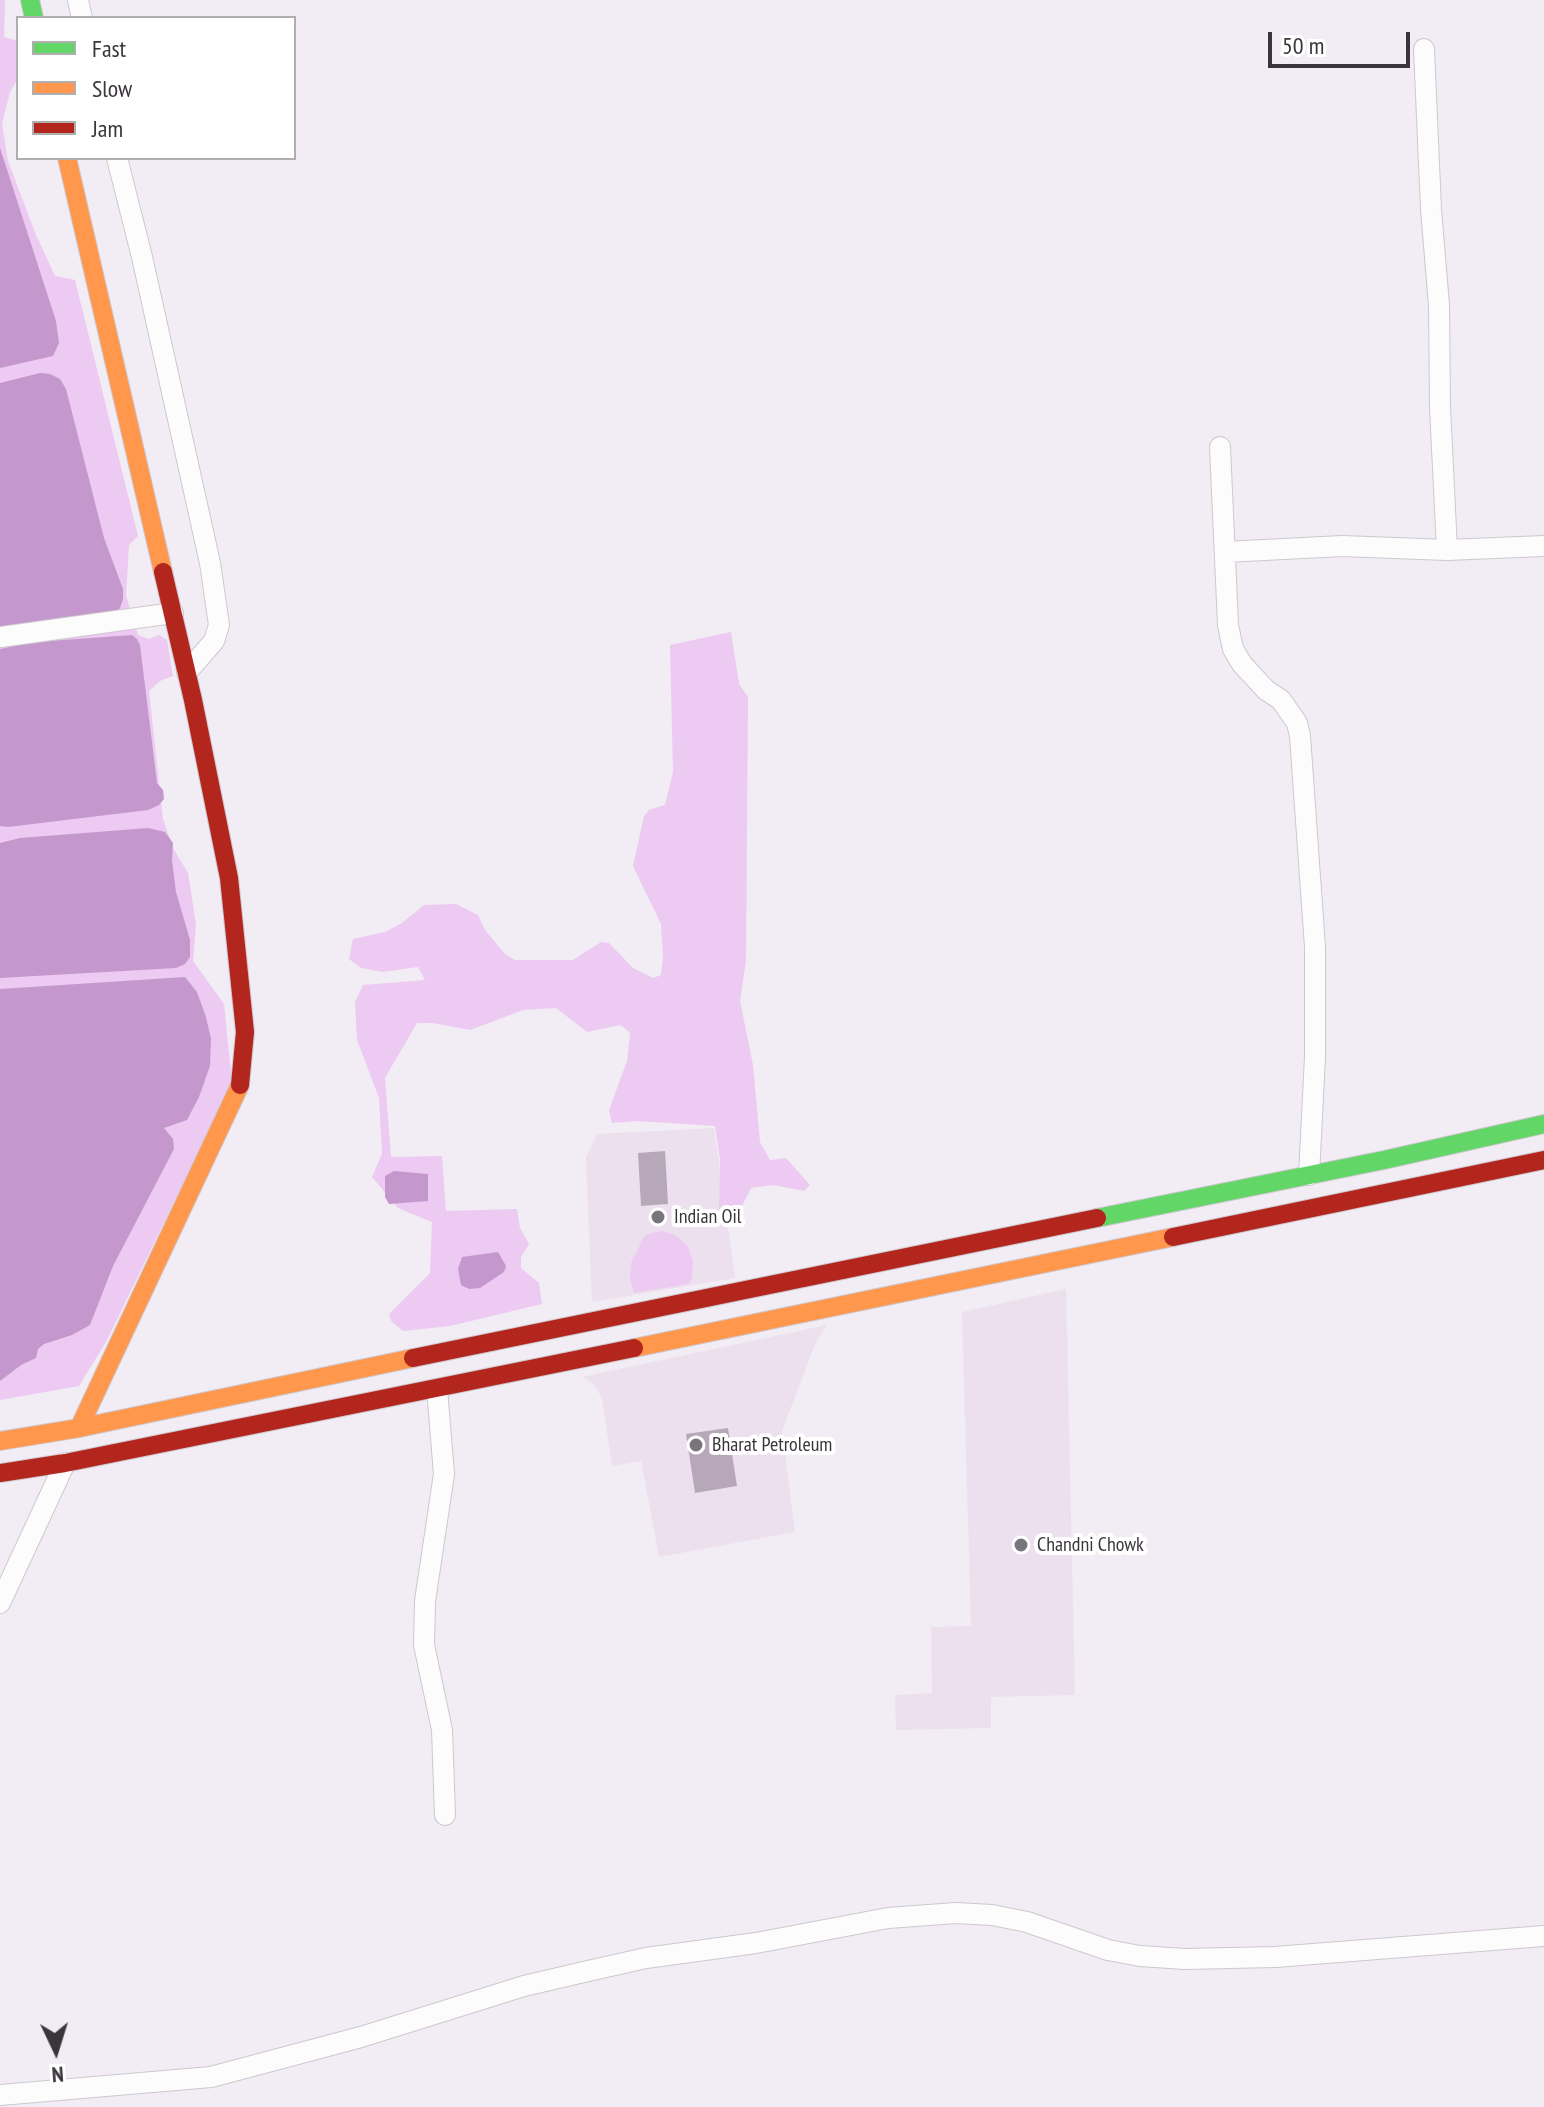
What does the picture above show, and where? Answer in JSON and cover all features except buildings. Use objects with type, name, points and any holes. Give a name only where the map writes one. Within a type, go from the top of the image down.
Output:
[{"type":"main road","points":[[67,160],[187,672],[229,878],[245,1032],[242,1081],[79,1428]]},
{"type":"main road","points":[[0,1441],[79,1428],[1544,1124]]},
{"type":"main road","points":[[0,1473],[65,1463],[437,1389],[1544,1160]]},
{"type":"street","points":[[1424,49],[1439,305],[1447,550]]},
{"type":"street","points":[[118,160],[210,563],[219,625],[214,641],[187,672]]},
{"type":"street","points":[[1220,447],[1228,625],[1233,649],[1266,690],[1281,700],[1297,723],[1300,736],[1315,947],[1315,1057],[1309,1175]]},
{"type":"street","points":[[1225,552],[1342,546],[1447,550],[1544,546]]},
{"type":"street","points":[[0,637],[173,613]]},
{"type":"street","points":[[437,1389],[444,1474],[425,1601],[424,1645],[442,1730],[445,1815]]},
{"type":"street","points":[[0,1603],[65,1463]]},
{"type":"street","points":[[0,2095],[211,2077],[361,2037],[524,1986],[646,1958],[769,1941],[888,1918],[956,1913],[992,1915],[1027,1922],[1108,1950],[1185,1959],[1275,1957],[1544,1936]]},
{"type":"shaded area","points":[[0,0],[5,0],[4,37],[16,40],[16,82],[10,92],[2,124],[8,161],[55,276],[75,280],[138,536],[129,545],[126,595],[138,635],[149,639],[159,635],[167,640],[173,676],[160,681],[149,691],[163,819],[173,848],[188,873],[196,925],[193,961],[224,1004],[232,1083],[106,1342],[79,1386],[0,1400]]},
{"type":"shaded area","points":[[0,148],[56,321],[59,343],[53,356],[0,368]]},
{"type":"shaded area","points":[[40,373],[60,379],[66,389],[104,538],[123,589],[123,599],[114,615],[0,634],[0,383]]},
{"type":"shaded area","points":[[731,632],[739,684],[748,697],[746,961],[740,1001],[753,1065],[760,1142],[770,1160],[786,1158],[810,1185],[804,1191],[773,1185],[751,1188],[739,1212],[727,1217],[719,1210],[720,1159],[715,1126],[638,1121],[612,1123],[609,1110],[627,1061],[630,1033],[621,1025],[587,1032],[556,1008],[523,1010],[470,1030],[417,1023],[385,1078],[391,1157],[442,1156],[446,1211],[517,1209],[520,1228],[529,1244],[521,1257],[521,1268],[539,1283],[542,1304],[450,1326],[403,1331],[391,1321],[389,1314],[430,1273],[432,1222],[398,1208],[372,1177],[382,1154],[379,1098],[357,1040],[355,1002],[363,985],[425,980],[418,967],[383,972],[361,968],[349,959],[353,939],[385,932],[424,905],[456,904],[478,915],[485,930],[505,954],[515,960],[573,960],[601,942],[609,943],[633,968],[653,978],[661,975],[661,924],[633,866],[644,816],[649,810],[665,805],[673,772],[670,645]]},
{"type":"shaded area","points":[[132,635],[140,645],[157,783],[163,790],[164,799],[148,810],[0,826],[0,649],[35,642]]},
{"type":"shaded area","points":[[148,828],[165,832],[173,843],[176,892],[190,940],[190,957],[185,964],[176,968],[0,978],[0,843],[20,838]]},
{"type":"shaded area","points":[[185,977],[197,992],[211,1039],[210,1066],[199,1097],[187,1120],[164,1128],[173,1139],[174,1149],[113,1266],[90,1325],[44,1344],[38,1349],[36,1358],[0,1381],[0,989]]},
{"type":"shaded area","name":"Indian Oil","points":[[714,1128],[735,1278],[592,1302],[586,1157],[597,1134]]},
{"type":"shaded area","points":[[394,1171],[428,1174],[428,1201],[389,1204],[385,1197],[385,1176]]},
{"type":"shaded area","points":[[661,1231],[675,1235],[687,1245],[693,1261],[692,1278],[689,1284],[634,1293],[630,1278],[631,1263],[645,1235]]},
{"type":"shaded area","points":[[498,1252],[506,1266],[504,1272],[480,1288],[469,1289],[461,1285],[458,1269],[462,1257]]},
{"type":"shaded area","name":"Chandni Chowk","points":[[1066,1289],[1075,1695],[991,1697],[991,1728],[896,1730],[895,1695],[932,1693],[931,1627],[971,1626],[962,1312]]},
{"type":"shaded area","name":"Bharat Petroleum","points":[[827,1325],[816,1342],[782,1431],[795,1532],[659,1557],[641,1461],[612,1466],[602,1398],[593,1383],[582,1377]]},
{"type":"traffic: fast","points":[[30,0],[34,16]]},
{"type":"traffic: fast","points":[[1097,1218],[1544,1124]]},
{"type":"traffic: slow","points":[[67,160],[163,572]]},
{"type":"traffic: slow","points":[[79,1428],[240,1085]]},
{"type":"traffic: slow","points":[[634,1348],[1173,1237]]},
{"type":"traffic: slow","points":[[0,1441],[79,1428],[413,1358]]},
{"type":"traffic: jam","points":[[163,572],[229,878],[245,1032],[240,1085]]},
{"type":"traffic: jam","points":[[1173,1237],[1544,1160]]},
{"type":"traffic: jam","points":[[413,1358],[1097,1218]]},
{"type":"traffic: jam","points":[[0,1473],[65,1463],[634,1348]]},
{"type":"place","name":"Indian Oil","points":[[658,1217]]},
{"type":"place","name":"Bharat Petroleum","points":[[696,1445]]},
{"type":"place","name":"Chandni Chowk","points":[[1021,1545]]}]
